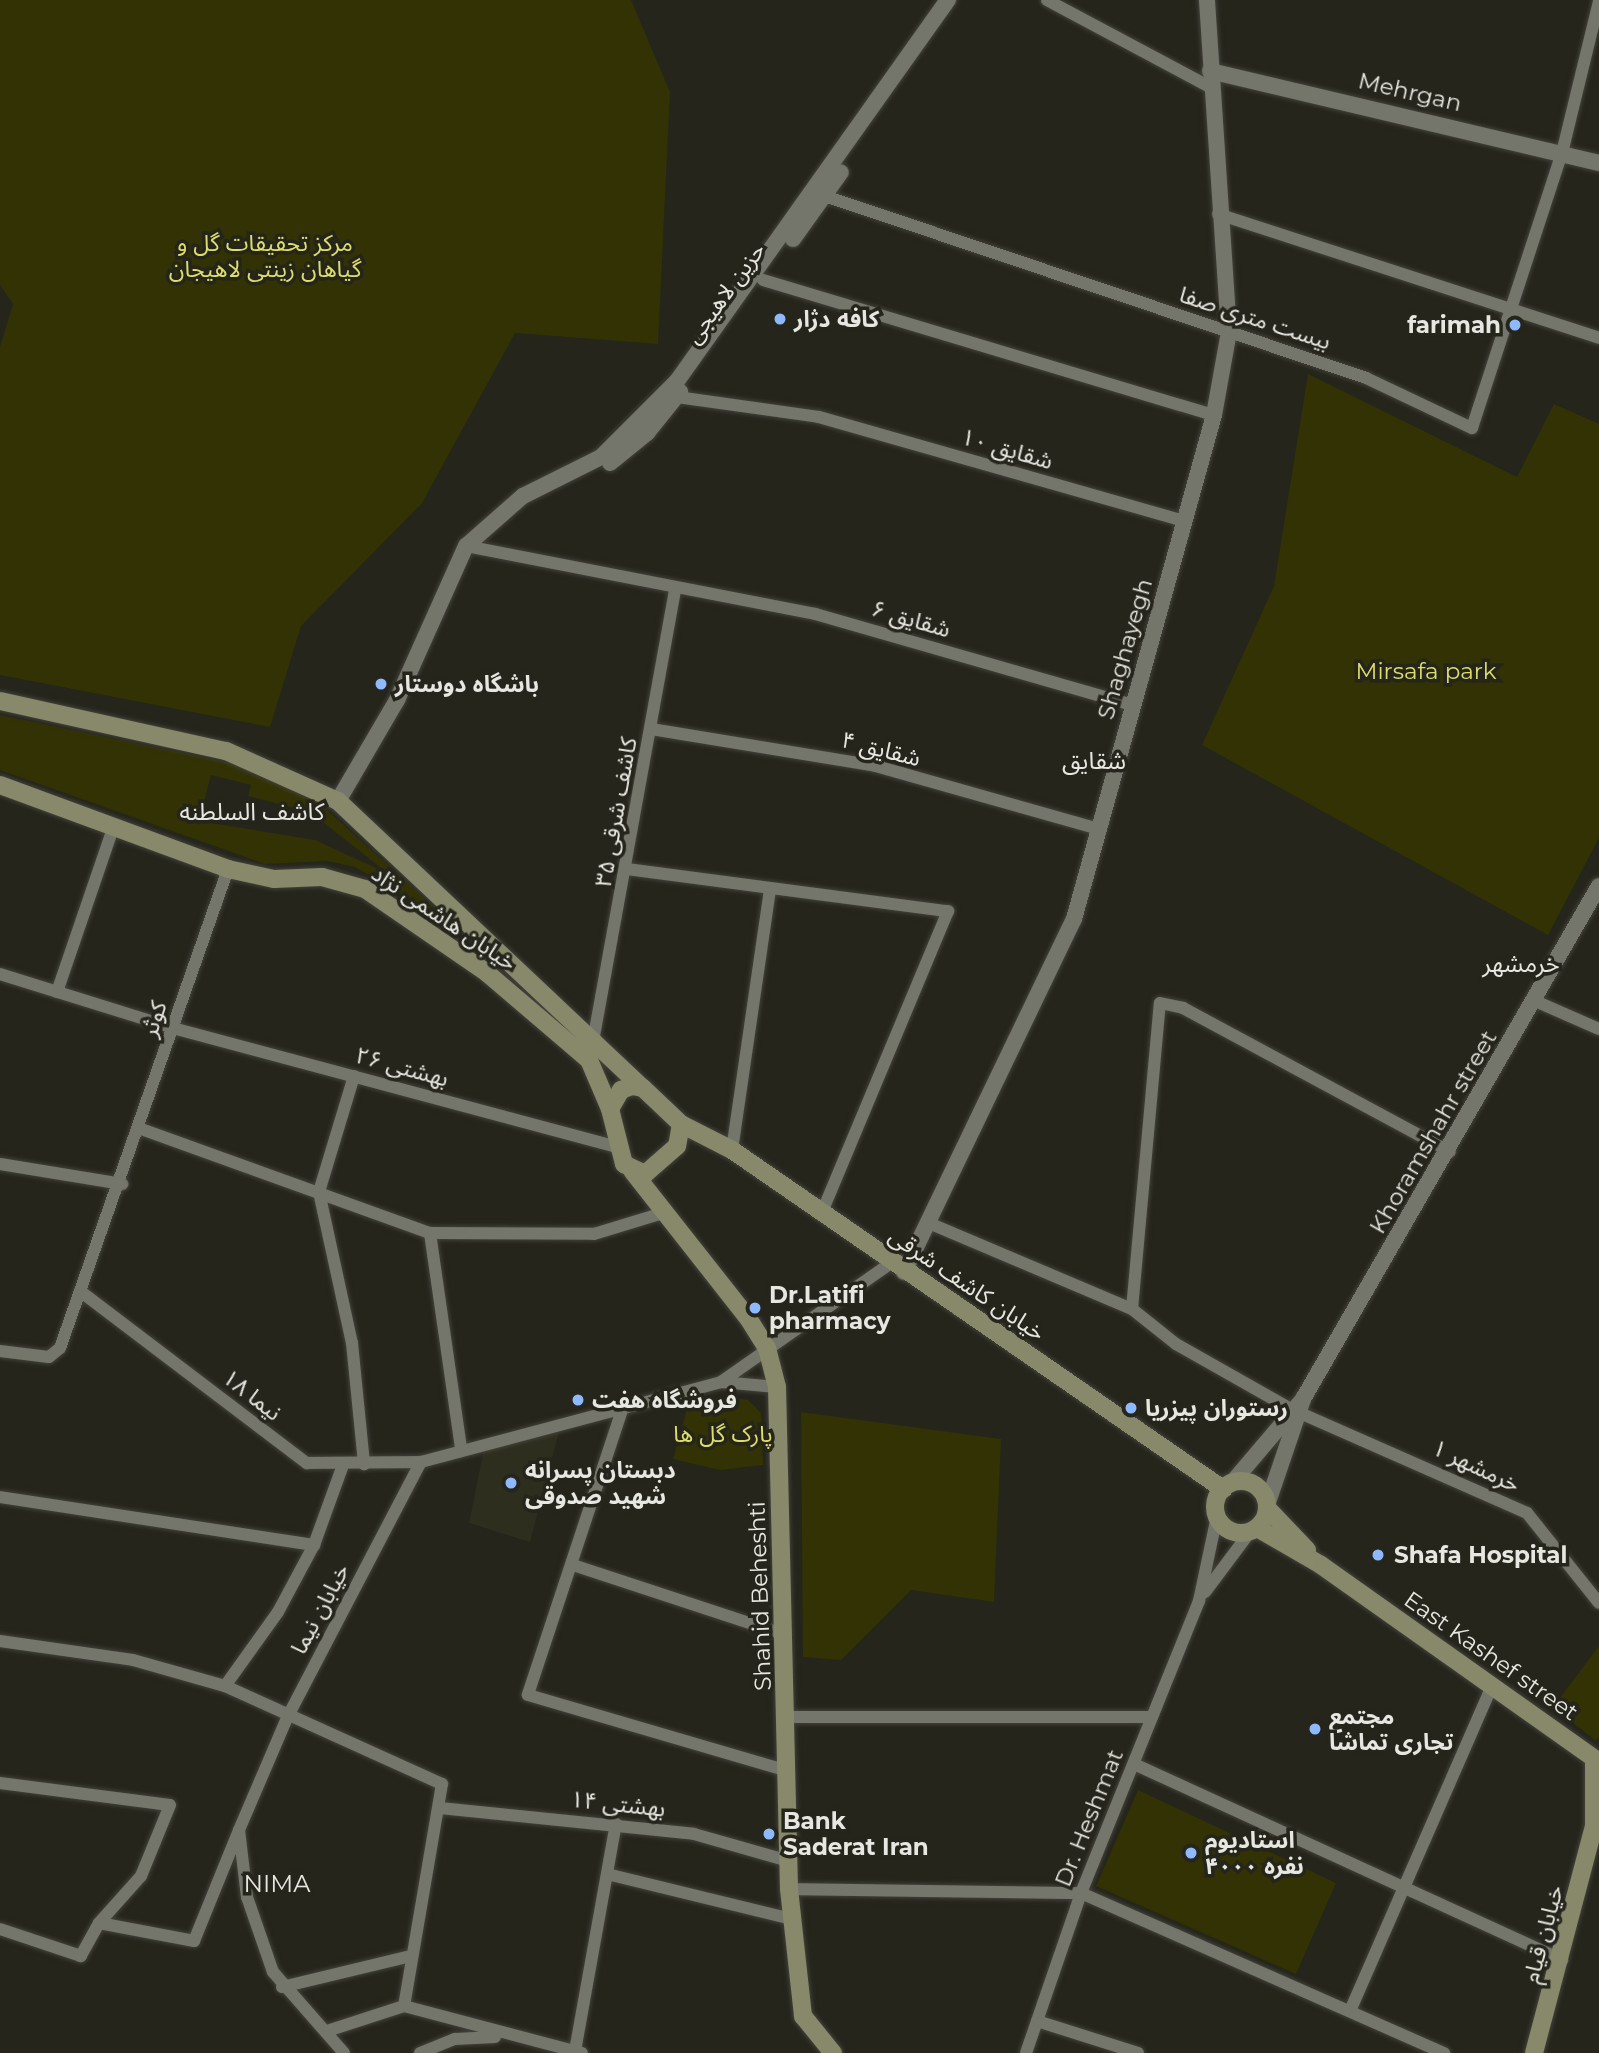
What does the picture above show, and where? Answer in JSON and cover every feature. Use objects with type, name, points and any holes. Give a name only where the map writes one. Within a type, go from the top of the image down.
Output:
[{"type":"main road","points":[[0,701],[226,751],[338,801],[594,1041],[681,1124],[677,1146],[661,1163],[645,1174],[634,1172],[620,1148],[610,1109],[621,1090],[643,1088]]},
{"type":"main road","name":"خیابان هاشمی نژاد","points":[[0,785],[228,869],[274,879],[322,877],[365,889],[487,973],[589,1060],[610,1109]]},
{"type":"main road","name":"خیابان کاشف شرقی","points":[[681,1124],[732,1150],[897,1267],[1227,1487]]},
{"type":"main road","name":"Shahid Beheshti","points":[[634,1172],[767,1348],[778,1387],[789,1717],[791,1919],[803,2016],[833,2053]]},
{"type":"main road","points":[[1254,1485],[1267,1506],[1321,1565],[1253,1530],[1227,1529],[1217,1516],[1227,1487],[1254,1485]]},
{"type":"main road","points":[[1253,1530],[1267,1506]]},
{"type":"main road","name":"East Kashef street","points":[[1321,1565],[1597,1758]]},
{"type":"main road","name":"خیابان قیام","points":[[1534,2053],[1562,1960],[1597,1824],[1597,1758]]},
{"type":"street","name":"حزین لاهیجی","points":[[466,547],[519,507],[607,466],[647,433],[677,397],[763,280],[947,0]]},
{"type":"street","name":"حزین لاهیجی","points":[[338,801],[397,700],[466,547],[523,496],[601,457],[635,428],[677,381],[820,193],[958,0]]},
{"type":"street","points":[[1047,0],[1212,88]]},
{"type":"street","name":"Shaghayegh","points":[[897,1267],[929,1223],[1074,919],[1214,415],[1229,332],[1218,214],[1207,0]]},
{"type":"street","points":[[1514,307],[1562,153],[1599,1]]},
{"type":"street","name":"Mehrgan","points":[[1210,71],[1599,163]]},
{"type":"street","name":"بیست متری صفا","points":[[820,193],[1366,378],[1472,428],[1514,307]]},
{"type":"street","points":[[1218,214],[1514,307],[1599,338]]},
{"type":"street","points":[[763,280],[1214,415]]},
{"type":"street","name":"شقایق ۱۰","points":[[677,397],[819,417],[1184,521]]},
{"type":"street","name":"شقایق ۶","points":[[466,547],[816,614],[1133,705]]},
{"type":"street","name":"کاشف شرقی ۳۵","points":[[589,1060],[627,869],[675,589]]},
{"type":"street","name":"شقایق ۴","points":[[651,729],[876,766],[1098,829]]},
{"type":"street","points":[[57,992],[113,828]]},
{"type":"street","name":"کوثر","points":[[0,1351],[49,1357],[60,1348],[122,1184],[228,869]]},
{"type":"street","points":[[627,869],[948,912],[821,1214]]},
{"type":"street","name":"Khoramshahr street","points":[[1298,1407],[1450,1152],[1599,886]]},
{"type":"street","points":[[732,1150],[770,889]]},
{"type":"street","name":"بهشتی ۲۶","points":[[0,974],[173,1028],[620,1148]]},
{"type":"street","points":[[1535,1001],[1599,1029]]},
{"type":"street","points":[[1132,1309],[1160,1003],[1183,1008],[1450,1152]]},
{"type":"street","points":[[355,1076],[319,1192],[352,1343],[364,1464]]},
{"type":"street","points":[[141,1129],[430,1233],[594,1234],[663,1213]]},
{"type":"street","points":[[0,1164],[122,1184]]},
{"type":"street","name":"خرمشهر ۱","points":[[929,1223],[1132,1309],[1176,1344],[1298,1407],[1527,1513],[1599,1603]]},
{"type":"street","points":[[430,1233],[461,1447]]},
{"type":"street","points":[[721,1382],[767,1348],[897,1267]]},
{"type":"street","name":"نیما ۱۸","points":[[80,1291],[307,1463],[343,1465],[421,1462]]},
{"type":"street","points":[[421,1462],[461,1447],[721,1382],[778,1387]]},
{"type":"street","points":[[623,1407],[528,1696],[788,1771]]},
{"type":"street","points":[[1227,1487],[1298,1407]]},
{"type":"street","points":[[1267,1506],[1298,1407]]},
{"type":"street","name":"خیابان نیما","points":[[99,1923],[194,1941],[287,1718],[421,1462]]},
{"type":"street","points":[[225,1686],[278,1612],[314,1545],[343,1465]]},
{"type":"street","points":[[0,1497],[314,1545]]},
{"type":"street","points":[[1199,1601],[1217,1516]]},
{"type":"street","points":[[1199,1601],[1253,1530]]},
{"type":"street","points":[[573,1565],[786,1635]]},
{"type":"street","name":"Dr. Heshmat","points":[[1026,2053],[1081,1893],[1199,1601]]},
{"type":"street","points":[[0,1642],[133,1660],[225,1686],[287,1718],[442,1784],[404,2006]]},
{"type":"street","points":[[1350,2011],[1407,1889],[1492,1686]]},
{"type":"street","points":[[789,1717],[1152,1717]]},
{"type":"street","points":[[1133,1764],[1562,1960]]},
{"type":"street","points":[[0,1783],[170,1805],[141,1875],[99,1923],[81,1956],[0,1929]]},
{"type":"street","name":"بهشتی ۱۴","points":[[440,1808],[694,1834],[789,1861]]},
{"type":"street","points":[[327,2031],[404,2006],[506,2037],[579,2052],[616,1825]]},
{"type":"street","points":[[239,1830],[247,1897],[282,1987],[327,2031],[344,2053]]},
{"type":"street","points":[[607,1874],[791,1919]]},
{"type":"street","points":[[789,1889],[1081,1893],[1444,2053]]},
{"type":"street","points":[[282,1987],[411,1956]]},
{"type":"street","points":[[1037,2021],[1138,2053]]},
{"type":"street","points":[[426,2052],[455,2039],[506,2037]]},
{"type":"shaded area","name":"دبستان پسرانه شهید صدوقی","points":[[561,1424],[530,1542],[469,1523],[485,1443]]},
{"type":"green space","name":"مرکز تحقیقات گل و گیاهان زینتی لاهیجان","points":[[0,0],[631,0],[670,92],[658,344],[515,333],[422,503],[301,626],[270,727],[0,675],[0,347],[13,304],[0,285]]},
{"type":"green space","name":"Mirsafa park","points":[[1308,374],[1517,477],[1554,404],[1599,424],[1599,838],[1548,935],[1202,745],[1274,586]]},
{"type":"green space","points":[[0,715],[235,764],[317,801],[459,930],[355,867],[327,861],[265,864],[0,770]],"holes":[[[211,775],[251,785],[248,796],[310,812],[389,874],[315,840],[199,821]]]},
{"type":"green space","name":"پارک گل ها","points":[[729,1397],[748,1400],[761,1413],[763,1465],[720,1470],[673,1459],[688,1406]]},
{"type":"green space","points":[[801,1412],[1001,1439],[994,1602],[911,1590],[841,1660],[803,1657]]},
{"type":"green space","points":[[1599,1646],[1599,1737],[1596,1741],[1553,1707]]},
{"type":"green space","name":"استادیوم ۴۰۰۰ نفره","points":[[1138,1790],[1336,1883],[1296,1974],[1096,1886]]},
{"type":"place","name":"کافه دژار","points":[[780,319]]},
{"type":"place","name":"farimah","points":[[1515,325]]},
{"type":"place","name":"باشگاه دوستار","points":[[381,684]]},
{"type":"place","name":"Dr.Latifi pharmacy","points":[[755,1308]]},
{"type":"place","name":"فروشگاه هفت","points":[[578,1400]]},
{"type":"place","name":"رستوران پیزریا","points":[[1131,1408]]},
{"type":"place","name":"دبستان پسرانه شهید صدوقی","points":[[511,1483]]},
{"type":"place","name":"Shafa Hospital","points":[[1378,1555]]},
{"type":"place","name":"مجتمع تجاری تماشا","points":[[1315,1729]]},
{"type":"place","name":"Bank Saderat Iran","points":[[769,1834]]},
{"type":"place","name":"استادیوم ۴۰۰۰ نفره","points":[[1191,1853]]},
{"type":"district","name":"شقایق","points":[[1094,761]]},
{"type":"district","name":"کاشف السلطنه","points":[[252,812]]},
{"type":"district","name":"خرمشهر","points":[[1521,964]]},
{"type":"district","name":"NIMA","points":[[277,1884]]}]
